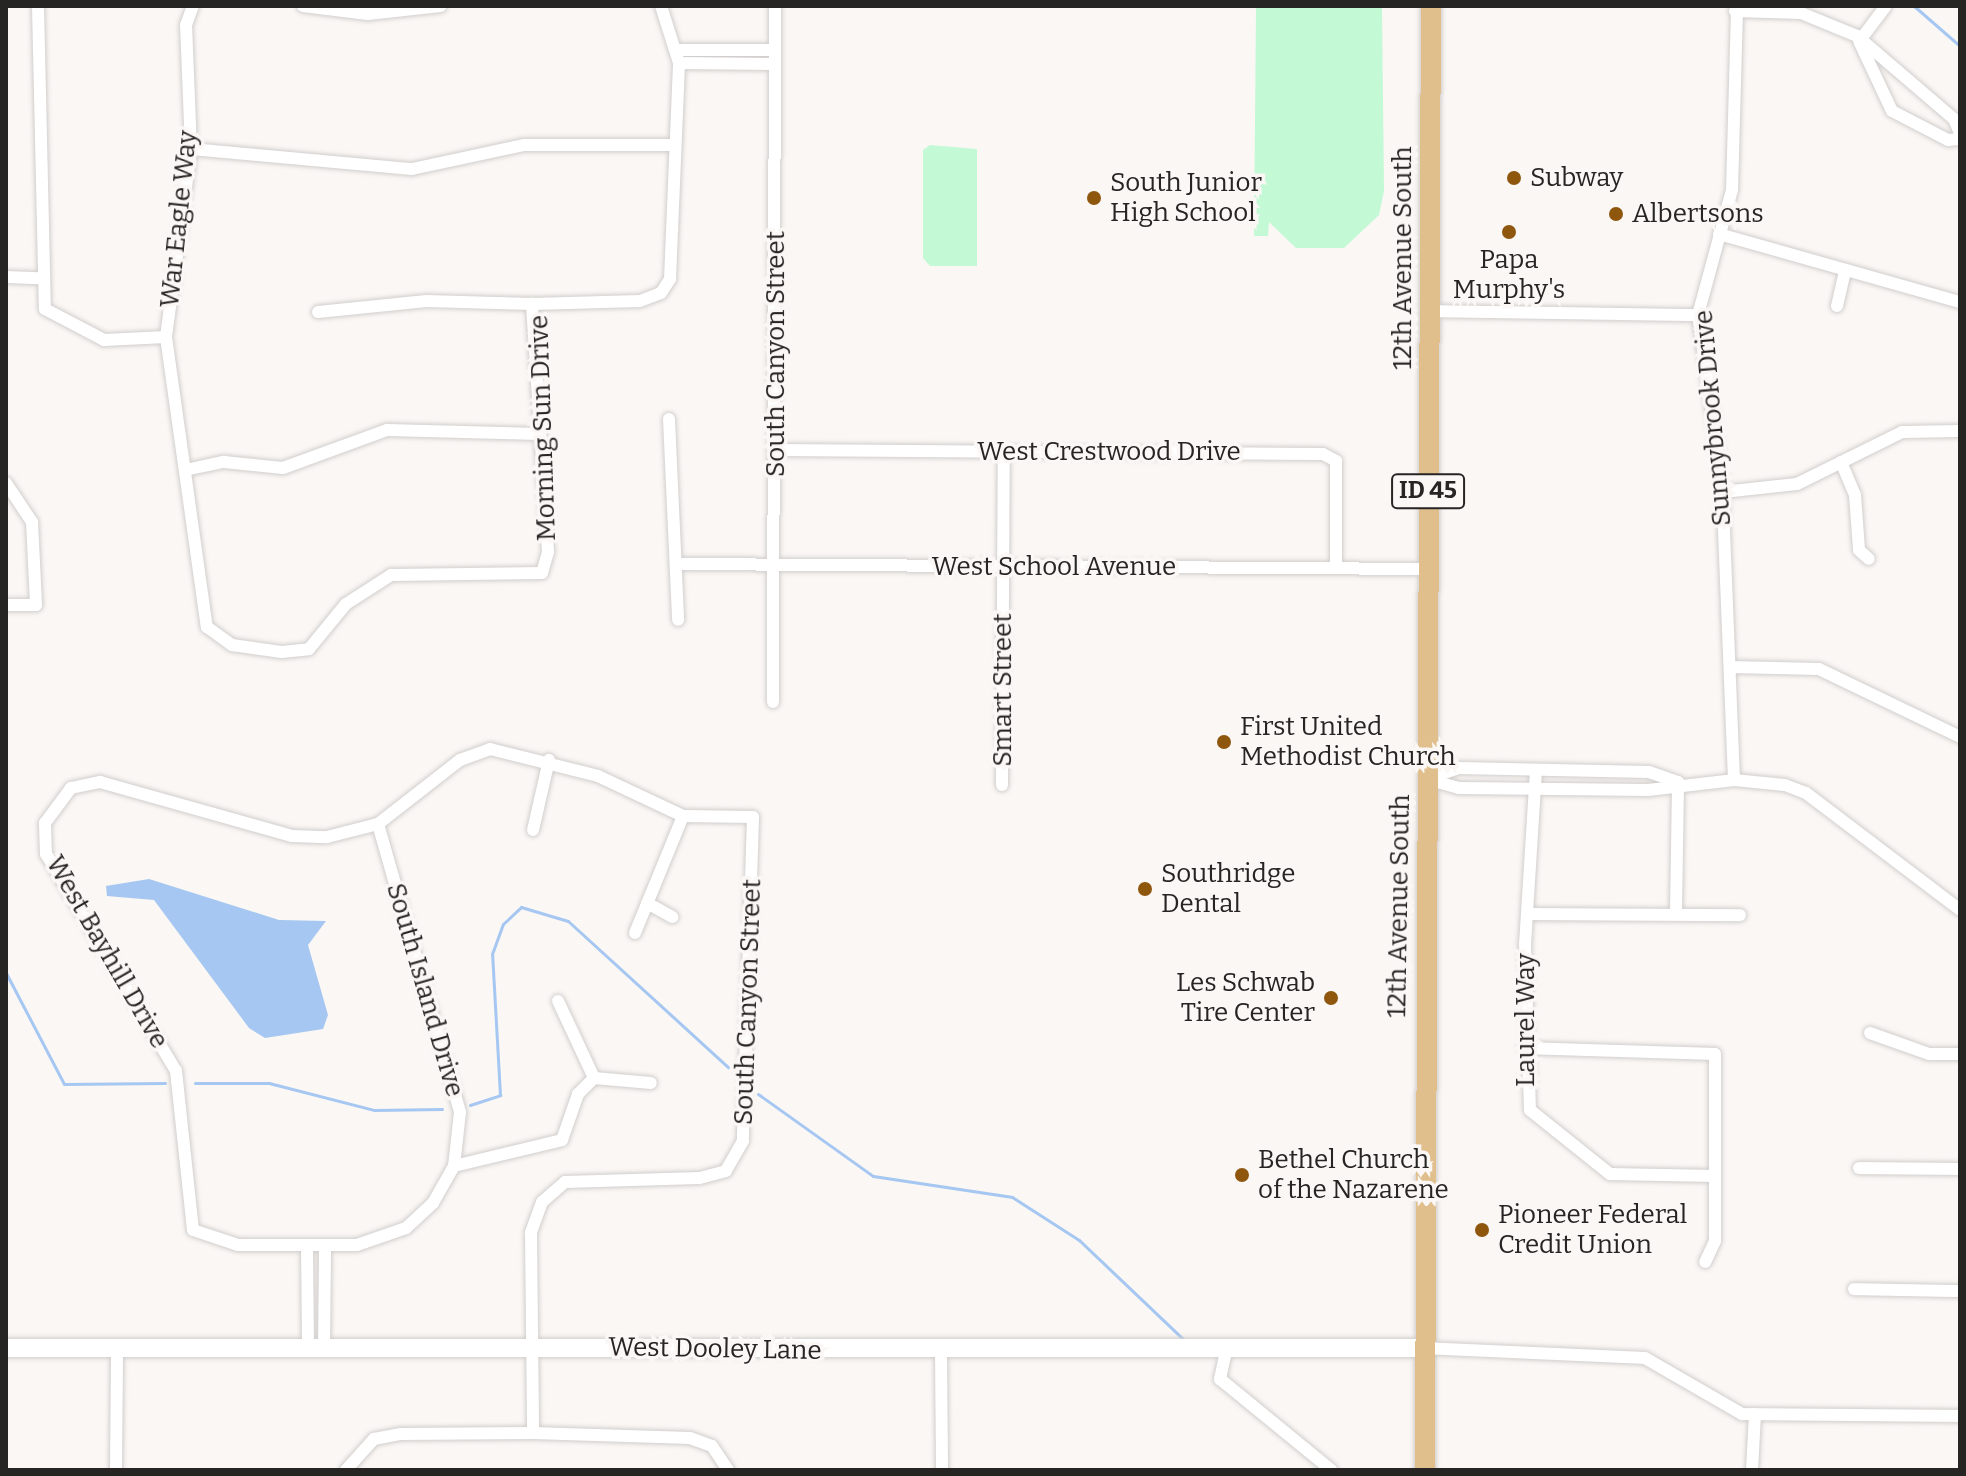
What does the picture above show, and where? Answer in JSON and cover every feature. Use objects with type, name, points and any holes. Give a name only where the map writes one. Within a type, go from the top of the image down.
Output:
[{"type":"main road","name":"12th Avenue South","points":[[1425,1470],[1423,1348],[1431,6]]},
{"type":"street","points":[[38,6],[39,278],[45,309],[74,330],[104,340],[166,337]]},
{"type":"street","name":"War Eagle Way","points":[[166,337],[191,149],[186,25],[193,6]]},
{"type":"street","points":[[303,6],[388,10],[441,6]]},
{"type":"street","points":[[661,6],[678,56]]},
{"type":"street","name":"South Canyon Street","points":[[773,702],[776,564],[775,6]]},
{"type":"street","points":[[1859,38],[1885,7]]},
{"type":"street","points":[[1735,8],[1801,13],[1859,38],[1957,115],[1960,136],[1948,140],[1892,111],[1859,38]]},
{"type":"street","name":"Sunnybrook Drive","points":[[1734,780],[1723,492],[1698,315],[1719,234],[1735,138],[1735,8]]},
{"type":"street","points":[[678,56],[775,50]]},
{"type":"street","points":[[678,56],[775,64]]},
{"type":"street","name":"Morning Sun Drive","points":[[166,337],[190,469],[207,627],[232,645],[282,652],[309,649],[346,604],[391,575],[542,573],[548,552],[532,304],[640,301],[661,293],[670,279],[678,56]]},
{"type":"street","points":[[191,149],[412,169],[524,145],[673,145]]},
{"type":"street","points":[[1719,234],[1960,302]]},
{"type":"street","points":[[1837,306],[1845,270]]},
{"type":"street","points":[[6,277],[39,278]]},
{"type":"street","points":[[318,312],[426,301],[532,304]]},
{"type":"street","points":[[1429,311],[1698,315]]},
{"type":"street","points":[[669,419],[680,564],[678,620]]},
{"type":"street","points":[[190,469],[224,462],[283,468],[387,430],[540,434]]},
{"type":"street","points":[[1723,492],[1786,487],[1902,432],[1960,431]]},
{"type":"street","name":"West Crestwood Drive","points":[[776,450],[1323,454],[1336,461],[1336,565]]},
{"type":"street","name":"Smart Street","points":[[1002,785],[1004,452]]},
{"type":"street","points":[[1841,462],[1855,495],[1859,550],[1869,559]]},
{"type":"street","points":[[6,483],[32,522],[36,605],[6,605]]},
{"type":"street","name":"West School Avenue","points":[[680,564],[1004,568],[1336,565],[1428,569]]},
{"type":"street","points":[[1730,667],[1819,669],[1960,737]]},
{"type":"street","points":[[378,824],[460,760],[490,749],[549,760],[683,816],[635,933]]},
{"type":"street","points":[[533,830],[549,760]]},
{"type":"street","points":[[1427,779],[1459,768],[1649,772],[1678,782]]},
{"type":"street","name":"Laurel Way","points":[[1536,770],[1524,1048],[1530,1110],[1592,1166],[1634,1177],[1715,1176]]},
{"type":"street","points":[[1427,779],[1459,788],[1648,790],[1678,782],[1734,780],[1806,793],[1960,910]]},
{"type":"street","name":"West Bayhill Drive","points":[[307,1247],[238,1245],[193,1230],[176,1071],[46,854],[45,823],[71,788],[100,782],[292,836],[378,824]]},
{"type":"street","points":[[1676,912],[1678,782]]},
{"type":"street","name":"South Canyon Street","points":[[533,1433],[531,1233],[542,1202],[565,1182],[592,1176],[699,1178],[726,1171],[743,1141],[753,817],[683,816]]},
{"type":"street","name":"South Island Drive","points":[[307,1247],[357,1245],[406,1228],[433,1203],[454,1166],[460,1112],[378,824]]},
{"type":"street","points":[[647,903],[672,917]]},
{"type":"street","points":[[1528,914],[1676,912],[1740,915]]},
{"type":"street","points":[[558,1001],[594,1078]]},
{"type":"street","points":[[1870,1033],[1929,1054],[1960,1054]]},
{"type":"street","points":[[1524,1048],[1715,1054],[1715,1241],[1705,1262]]},
{"type":"street","points":[[454,1166],[562,1140],[578,1094],[594,1078]]},
{"type":"street","points":[[594,1078],[651,1083]]},
{"type":"street","points":[[1859,1168],[1960,1169]]},
{"type":"street","points":[[316,1349],[325,1246]]},
{"type":"street","points":[[307,1247],[316,1349]]},
{"type":"street","points":[[1854,1289],[1960,1291]]},
{"type":"street","name":"West Dooley Lane","points":[[6,1348],[532,1347],[941,1352],[1423,1348]]},
{"type":"street","points":[[116,1470],[117,1348]]},
{"type":"street","points":[[1423,1348],[1645,1358],[1742,1414],[1960,1416]]},
{"type":"street","points":[[1226,1351],[1220,1379],[1331,1470]]},
{"type":"street","points":[[941,1352],[942,1470]]},
{"type":"street","points":[[1752,1470],[1755,1414]]},
{"type":"street","points":[[346,1470],[374,1439],[400,1434],[533,1433],[690,1438],[712,1446],[728,1470]]},
{"type":"green space","points":[[1256,6],[1382,8],[1384,191],[1379,215],[1344,248],[1296,248],[1269,222],[1268,236],[1254,236]]},
{"type":"green space","points":[[930,145],[977,149],[977,266],[930,266],[923,258],[923,150]]},
{"type":"water","points":[[149,879],[279,920],[326,921],[308,945],[328,1015],[323,1029],[265,1038],[249,1028],[154,900],[107,896],[106,886]]},
{"type":"waterway","points":[[1914,6],[1960,46]]},
{"type":"waterway","points":[[470,1105],[500,1095],[492,954],[503,924],[521,907],[568,921],[728,1067]]},
{"type":"waterway","points":[[6,973],[64,1084],[165,1083]]},
{"type":"waterway","points":[[195,1083],[269,1083],[374,1110],[442,1109]]},
{"type":"waterway","points":[[758,1094],[873,1176],[1012,1197],[1079,1240],[1185,1341]]},
{"type":"place","name":"Subway","points":[[1514,178]]},
{"type":"place","name":"South Junior High School","points":[[1094,198]]},
{"type":"place","name":"Albertsons","points":[[1616,214]]},
{"type":"place","name":"Papa Murphy's","points":[[1509,232]]},
{"type":"place","name":"First United Methodist Church","points":[[1224,742]]},
{"type":"place","name":"Southridge Dental","points":[[1145,889]]},
{"type":"place","name":"Les Schwab Tire Center","points":[[1331,998]]},
{"type":"place","name":"Bethel Church of the Nazarene","points":[[1242,1175]]},
{"type":"place","name":"Pioneer Federal Credit Union","points":[[1482,1230]]}]
